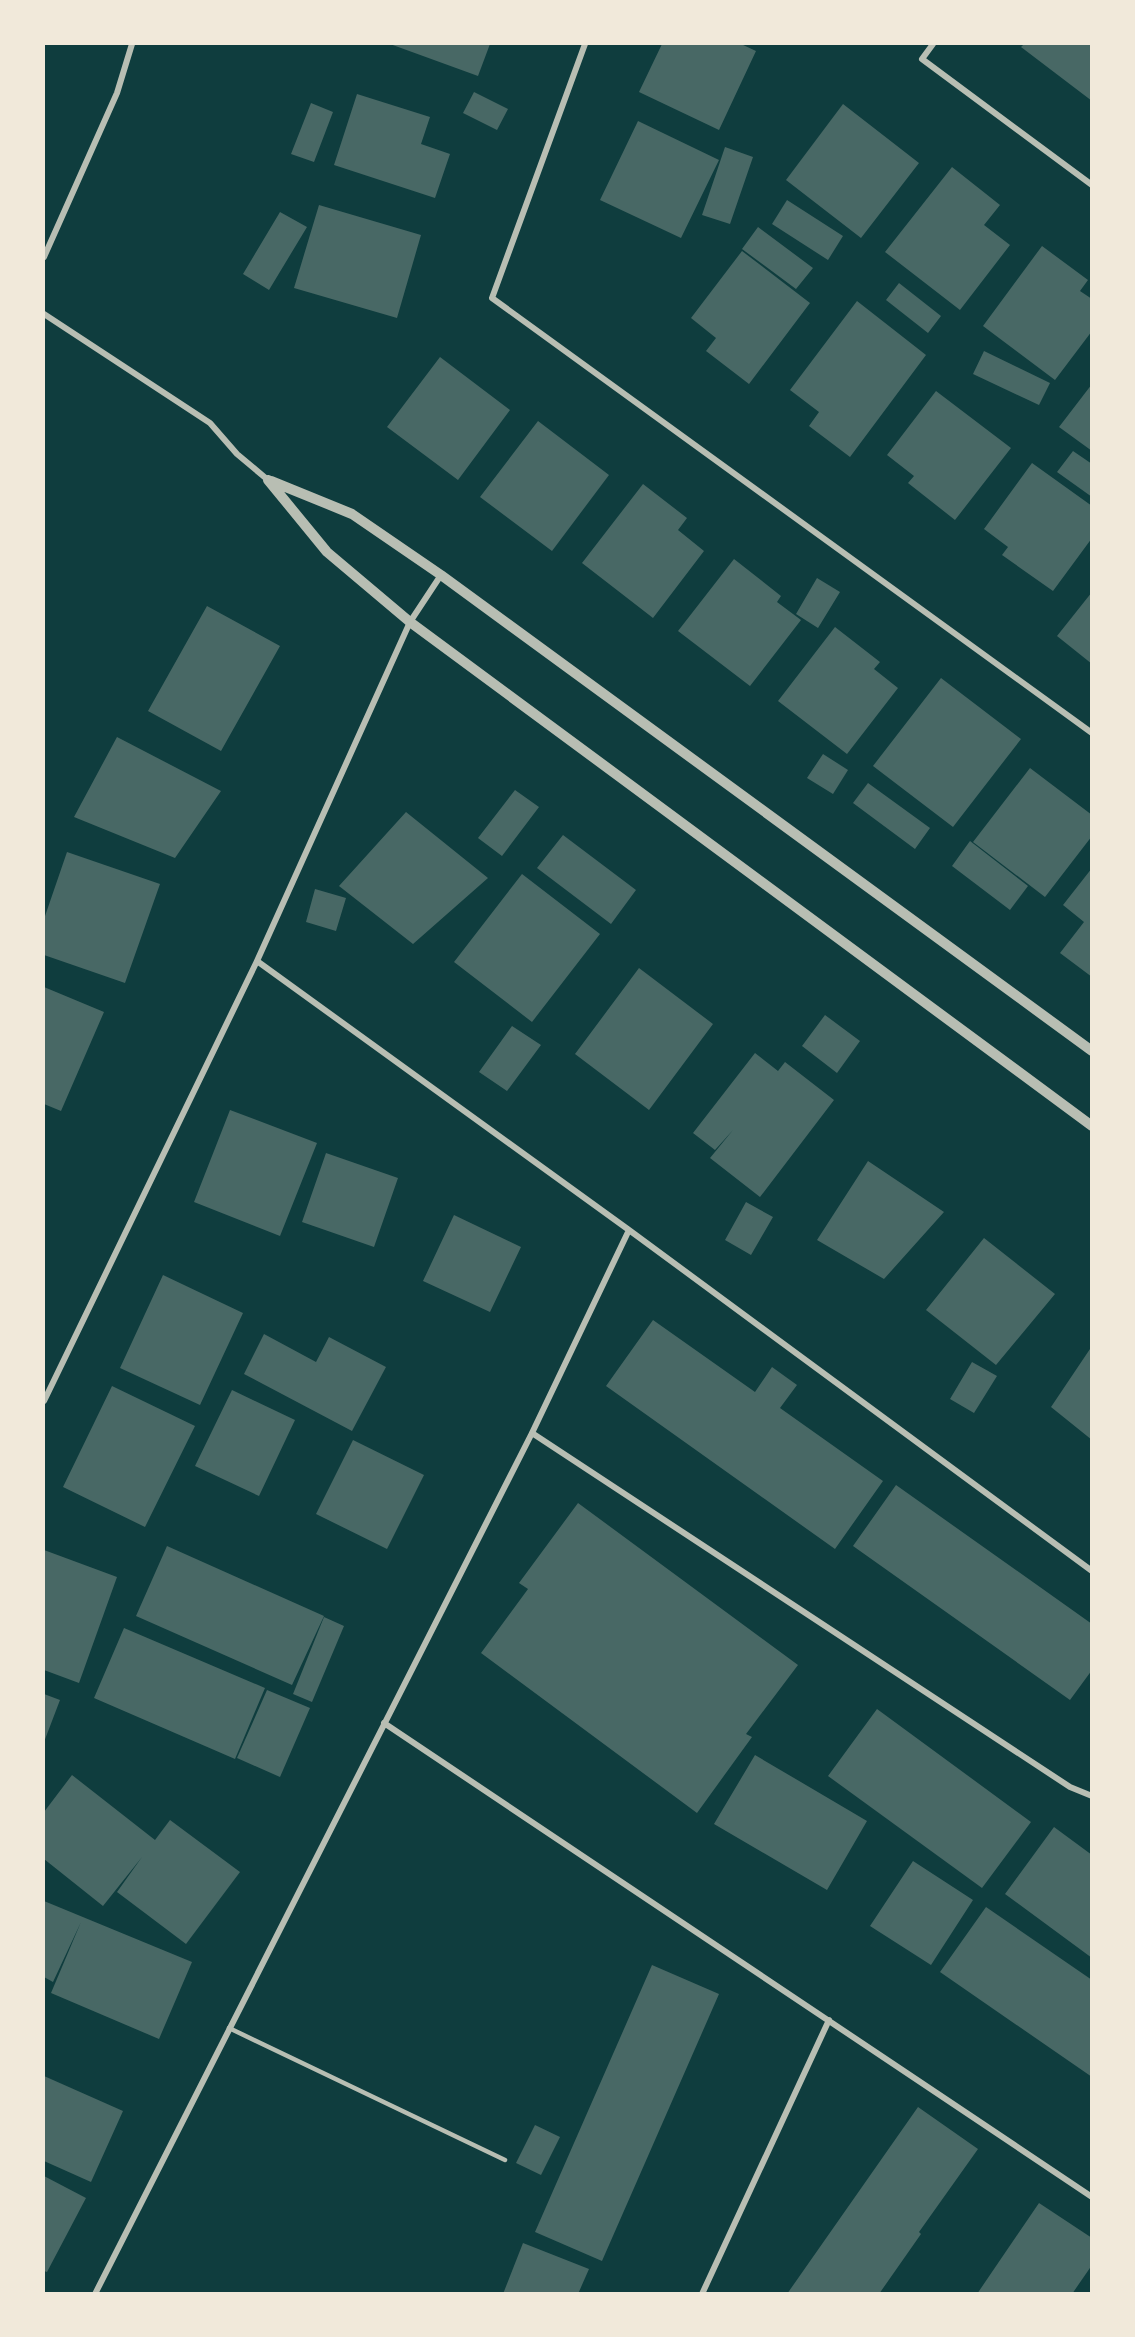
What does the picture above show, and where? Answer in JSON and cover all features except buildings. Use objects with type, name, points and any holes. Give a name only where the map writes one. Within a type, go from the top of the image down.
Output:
[{"type":"street","points":[[44,257],[117,93],[132,44]]},
{"type":"street","points":[[585,44],[492,298],[1092,733]]},
{"type":"street","points":[[933,44],[922,59],[1092,185]]},
{"type":"street","points":[[44,314],[210,423],[237,454],[268,480],[327,552],[410,622],[1092,1126]]},
{"type":"street","points":[[268,480],[352,514],[441,575],[1092,1051]]},
{"type":"street","points":[[44,1401],[257,961],[410,622],[441,575]]},
{"type":"street","points":[[257,961],[629,1230],[1092,1571]]},
{"type":"street","points":[[95,2294],[532,1433],[629,1230]]},
{"type":"street","points":[[532,1433],[1060,1780],[1092,1796]]},
{"type":"street","points":[[384,1722],[1092,2198]]},
{"type":"street","points":[[702,2294],[829,2020]]},
{"type":"lane","points":[[229,2028],[506,2160]]}]
